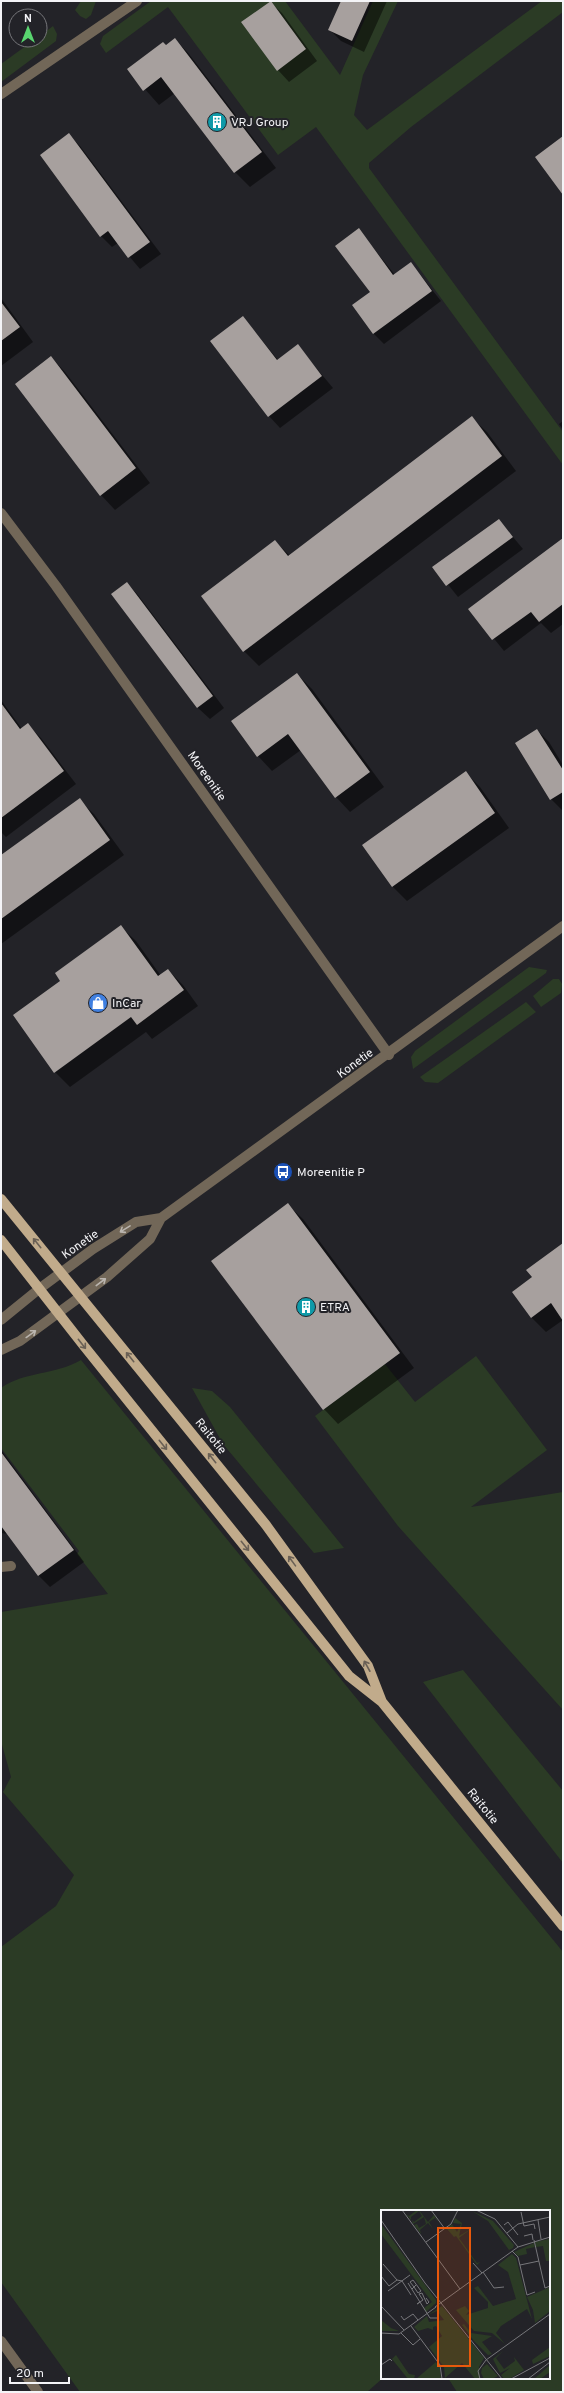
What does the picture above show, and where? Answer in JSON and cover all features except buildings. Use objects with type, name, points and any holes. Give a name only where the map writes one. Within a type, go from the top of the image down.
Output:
[{"type":"main road","name":"Raitotie","points":[[1,1199],[266,1525],[368,1666],[382,1702]]},
{"type":"main road","name":"Raitotie","points":[[1,1240],[349,1676],[382,1702],[563,1926]]},
{"type":"street","points":[[1,94],[124,5],[137,1]]},
{"type":"street","name":"Moreenitie","points":[[1,513],[56,586],[389,1055]]},
{"type":"street","name":"Konetie","points":[[1,1320],[61,1273],[136,1222],[161,1218],[389,1055],[563,926]]},
{"type":"street","name":"Konetie","points":[[1,1350],[20,1341],[107,1277],[150,1239],[161,1218]]},
{"type":"street","points":[[1,2341],[38,2392]]},
{"type":"green space","points":[[81,1],[96,1],[91,15],[86,19],[80,16],[75,10]]},
{"type":"green space","points":[[151,1],[285,1],[340,75],[373,1],[398,1],[363,75],[354,115],[367,130],[542,1],[563,1],[563,12],[411,127],[369,163],[369,168],[563,432],[563,465],[316,127],[278,155],[168,7],[106,53],[100,44],[103,36]]},
{"type":"green space","points":[[53,26],[57,34],[56,41],[48,47],[48,30]]},
{"type":"green space","points":[[23,48],[47,48],[1,82],[1,64]]},
{"type":"green space","points":[[529,967],[547,970],[546,973],[413,1069],[411,1057],[415,1051]]},
{"type":"green space","points":[[553,979],[559,979],[562,984],[561,993],[541,1007],[533,996]]},
{"type":"green space","points":[[526,1002],[536,1012],[438,1083],[425,1082],[420,1077]]},
{"type":"green space","points":[[476,1356],[547,1450],[471,1507],[563,1492],[563,1710],[398,1526],[315,1416],[385,1364],[415,1402]]},
{"type":"green space","points":[[81,1360],[563,1952],[563,2392],[457,2392],[449,2379],[550,2379],[550,2210],[381,2210],[382,2379],[367,2392],[80,2392],[1,2282],[1,1947],[56,1906],[74,1875],[3,1792],[11,1777],[1,1741],[1,1612],[108,1594],[77,1554],[79,1551],[1,1448],[1,1388],[20,1379],[71,1365]]},
{"type":"green space","points":[[192,1388],[212,1391],[230,1407],[344,1548],[314,1553],[223,1444]]},
{"type":"green space","points":[[463,1670],[563,1791],[563,1863],[423,1682]]},
{"type":"place","name":"VRJ Group","points":[[217,122]]},
{"type":"place","name":"InCar","points":[[98,1003]]},
{"type":"place","name":"Moreenitie P","points":[[283,1172]]},
{"type":"place","name":"ETRA","points":[[306,1307]]}]
